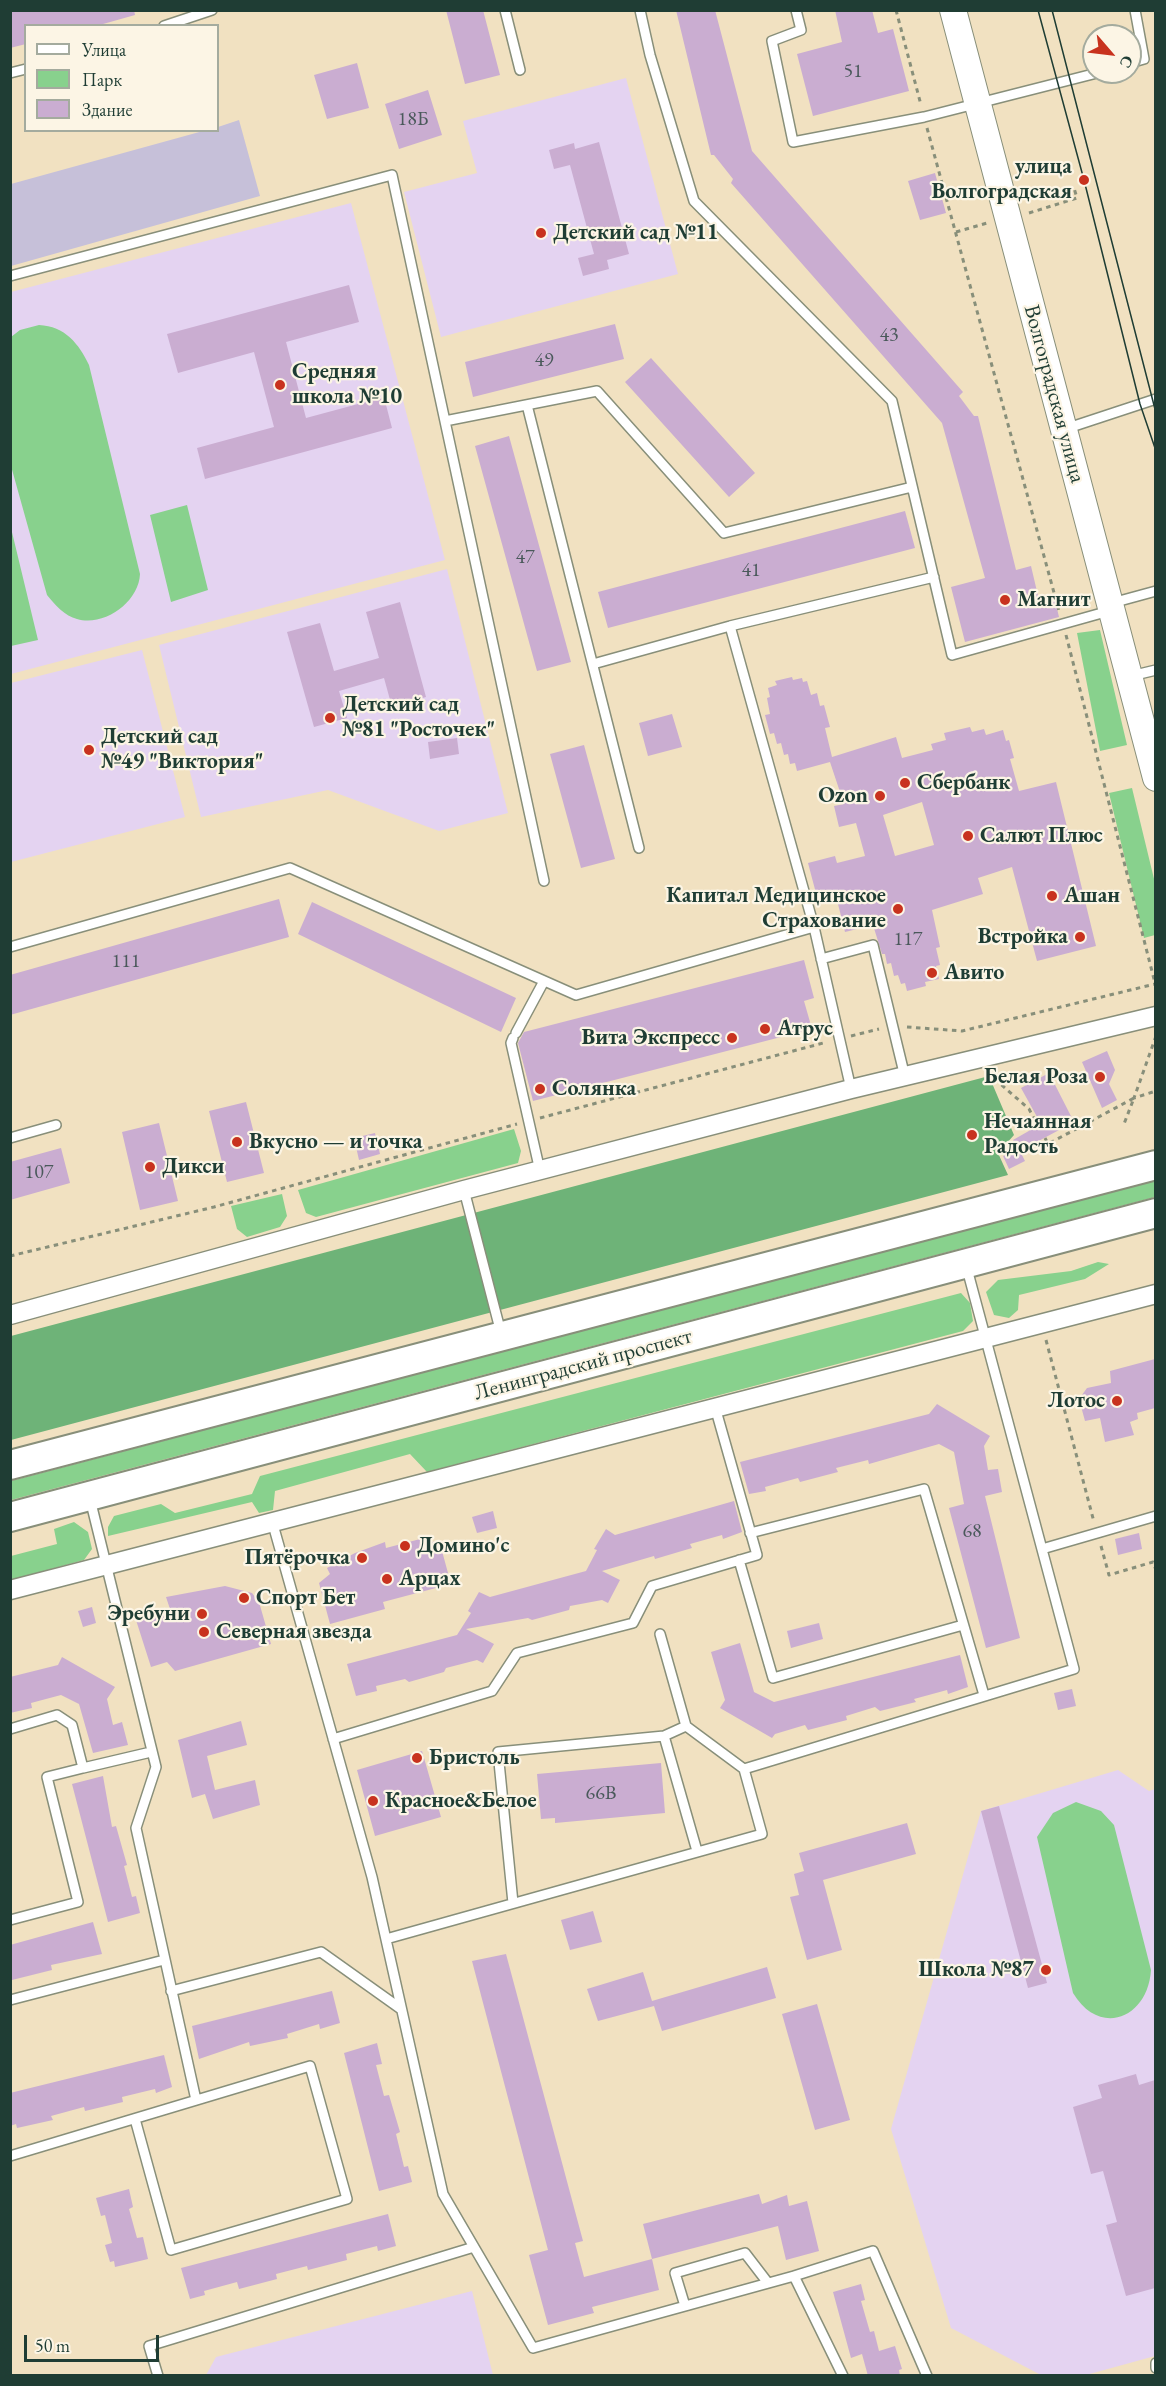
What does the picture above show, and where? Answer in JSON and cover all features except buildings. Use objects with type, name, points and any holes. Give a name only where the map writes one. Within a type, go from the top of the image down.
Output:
[{"type":"main road","points":[[10,1465],[1155,1165]]},
{"type":"main road","name":"Ленинградский проспект","points":[[10,1517],[1155,1213]]},
{"type":"street","name":"Волгоградская улица","points":[[953,10],[1155,777]]},
{"type":"street","points":[[10,1315],[464,1190],[851,1089],[1155,1016]]},
{"type":"street","points":[[10,1590],[1155,1294]]},
{"type":"lane","points":[[170,24],[212,10]]},
{"type":"lane","points":[[505,10],[520,70]]},
{"type":"lane","points":[[640,10],[650,55],[694,201],[892,401],[952,655],[1063,624],[1155,591]]},
{"type":"lane","points":[[796,10],[801,30],[772,41],[793,142],[924,117],[1082,77]]},
{"type":"lane","points":[[10,276],[392,175],[544,881]]},
{"type":"lane","points":[[445,421],[597,391],[724,533],[912,487]]},
{"type":"lane","points":[[1063,429],[1155,399]]},
{"type":"lane","points":[[527,405],[639,848]]},
{"type":"lane","points":[[593,664],[730,626],[934,578]]},
{"type":"lane","points":[[730,626],[813,927],[851,1089]]},
{"type":"lane","points":[[1129,676],[1155,670]]},
{"type":"lane","points":[[10,947],[290,868],[576,995],[813,927]]},
{"type":"lane","points":[[821,959],[873,945],[904,1077]]},
{"type":"lane","points":[[540,1171],[511,1043],[544,981]]},
{"type":"lane","points":[[10,1138],[56,1125]]},
{"type":"lane","points":[[464,1190],[502,1335]]},
{"type":"lane","points":[[744,1769],[1074,1669],[966,1263]]},
{"type":"lane","points":[[333,1739],[492,1691],[517,1653],[633,1623],[652,1586],[757,1555],[715,1407]]},
{"type":"lane","points":[[750,1533],[924,1489],[984,1695]]},
{"type":"lane","points":[[89,1496],[156,1767],[136,1828],[196,2100]]},
{"type":"lane","points":[[1042,1549],[1155,1516]]},
{"type":"lane","points":[[272,1521],[372,1877],[443,2194],[532,2349],[794,2276],[873,2251],[927,2376]]},
{"type":"lane","points":[[739,1560],[773,1678],[963,1625]]},
{"type":"lane","points":[[386,1939],[762,1834],[744,1769],[686,1726],[660,1634]]},
{"type":"lane","points":[[10,1729],[57,1716],[72,1725],[83,1768]]},
{"type":"lane","points":[[513,1903],[498,1752],[664,1736],[686,1726]]},
{"type":"lane","points":[[664,1736],[697,1851]]},
{"type":"lane","points":[[10,1920],[78,1902],[46,1777],[151,1752]]},
{"type":"lane","points":[[171,1991],[321,1952],[401,2009]]},
{"type":"lane","points":[[10,2000],[164,1960]]},
{"type":"lane","points":[[10,2156],[309,2066],[347,2199],[171,2250],[135,2119]]},
{"type":"lane","points":[[158,2376],[149,2346],[474,2247]]},
{"type":"lane","points":[[685,2306],[675,2272],[745,2253],[768,2283]]},
{"type":"lane","points":[[794,2276],[843,2376]]},
{"type":"path","points":[[10,1256],[214,1207],[528,1121],[892,1026],[962,1031],[1155,985],[1063,624],[896,10]]},
{"type":"path","points":[[1029,213],[1077,198],[1074,188]]},
{"type":"path","points":[[956,232],[989,223]]},
{"type":"path","points":[[1124,1124],[1155,1036]]},
{"type":"path","points":[[973,1060],[1029,1109],[1038,1126]]},
{"type":"path","points":[[1045,1138],[1048,1144],[1134,1098],[1155,1091]]},
{"type":"path","points":[[1042,1323],[1109,1575],[1153,1562],[1155,1570]]},
{"type":"shaded area","name":"Детский сад №11","points":[[626,78],[678,274],[441,337],[404,192],[477,173],[463,121]]},
{"type":"shaded area","points":[[239,120],[260,196],[11,266],[11,184],[199,132],[219,132],[219,127]]},
{"type":"shaded area","points":[[351,203],[445,560],[11,674],[11,292]]},
{"type":"shaded area","name":"Детский сад №81 \"Росточек\"","points":[[447,569],[508,813],[439,831],[328,790],[201,817],[159,645]]},
{"type":"shaded area","name":"Детский сад №49 \"Виктория\"","points":[[142,650],[185,817],[11,862],[11,683]]},
{"type":"shaded area","name":"Школа №87","points":[[1118,1770],[1149,1791],[1155,1789],[1155,2356],[1086,2375],[1041,2375],[951,2328],[891,2129],[981,1811]]},
{"type":"shaded area","points":[[472,2291],[493,2375],[206,2375],[216,2357]]},
{"type":"green space","points":[[39,325],[56,329],[70,337],[81,350],[89,365],[140,574],[134,594],[127,603],[109,616],[87,621],[73,618],[60,610],[47,595],[11,466],[11,337],[20,330]]},
{"type":"green space","points":[[187,505],[208,590],[171,602],[150,515]]},
{"type":"green space","points":[[10,528],[38,640],[11,646]]},
{"type":"green space","points":[[1100,630],[1127,745],[1100,751],[1077,633]]},
{"type":"green space","points":[[1132,788],[1155,883],[1155,935],[1144,938],[1109,793]]},
{"type":"green space","points":[[989,1076],[1014,1135],[998,1153],[1008,1175],[11,1440],[11,1336]]},
{"type":"green space","points":[[514,1129],[521,1151],[518,1163],[316,1217],[306,1213],[298,1190]]},
{"type":"green space","points":[[1155,1179],[1155,1197],[11,1500],[11,1481]]},
{"type":"green space","points":[[282,1194],[287,1216],[280,1227],[247,1237],[237,1229],[231,1206]]},
{"type":"green space","points":[[1098,1262],[1109,1264],[1085,1279],[1019,1295],[1018,1310],[1009,1318],[994,1315],[986,1292],[998,1280],[1071,1271]]},
{"type":"green space","points":[[961,1293],[970,1303],[973,1321],[963,1331],[427,1472],[410,1454],[275,1491],[273,1510],[259,1513],[252,1502],[108,1536],[108,1527],[114,1516],[161,1504],[175,1513],[252,1494],[260,1476]]},
{"type":"green space","points":[[74,1522],[88,1532],[92,1549],[84,1560],[11,1580],[11,1556],[57,1544],[54,1529]]},
{"type":"green space","points":[[1076,1802],[1101,1811],[1114,1825],[1151,1970],[1148,1987],[1141,2000],[1132,2010],[1121,2016],[1109,2018],[1096,2015],[1084,2007],[1073,1993],[1037,1837],[1053,1813]]},
{"type":"tram line","points":[[1038,10],[1084,180],[1140,404],[1156,451]]},
{"type":"tram line","points":[[1052,10],[1156,413]]},
{"type":"place","name":"улица Волгоградская","points":[[1084,180]]},
{"type":"place","name":"Детский сад №11","points":[[541,233]]},
{"type":"place","name":"Средняя школа №10","points":[[280,385]]},
{"type":"place","name":"Магнит","points":[[1005,600]]},
{"type":"place","name":"Детский сад №81 \"Росточек\"","points":[[330,718]]},
{"type":"place","name":"Детский сад №49 \"Виктория\"","points":[[89,750]]},
{"type":"place","name":"Сбербанк","points":[[905,783]]},
{"type":"place","name":"Ozon","points":[[880,796]]},
{"type":"place","name":"Салют Плюс","points":[[968,836]]},
{"type":"place","name":"Ашан","points":[[1052,896]]},
{"type":"place","name":"Капитал Медицинское Страхование","points":[[898,909]]},
{"type":"place","name":"Встройка","points":[[1080,937]]},
{"type":"place","name":"Авито","points":[[932,973]]},
{"type":"place","name":"Атрус","points":[[765,1029]]},
{"type":"place","name":"Вита Экспресс","points":[[732,1038]]},
{"type":"place","name":"Белая Роза","points":[[1100,1077]]},
{"type":"place","name":"Солянка","points":[[540,1089]]},
{"type":"place","name":"Нечаянная Радость","points":[[972,1135]]},
{"type":"place","name":"Вкусно — и точка","points":[[237,1142]]},
{"type":"place","name":"Дикси","points":[[150,1167]]},
{"type":"place","name":"Лотос","points":[[1117,1401]]},
{"type":"place","name":"Домино'c","points":[[405,1546]]},
{"type":"place","name":"Пятёрочка","points":[[362,1558]]},
{"type":"place","name":"Арцах","points":[[387,1579]]},
{"type":"place","name":"Спорт Бет","points":[[244,1598]]},
{"type":"place","name":"Эребуни","points":[[202,1614]]},
{"type":"place","name":"Северная звезда","points":[[204,1632]]},
{"type":"place","name":"Бристоль","points":[[417,1758]]},
{"type":"place","name":"Красное&Белое","points":[[373,1801]]},
{"type":"place","name":"Школа №87","points":[[1046,1970]]}]
